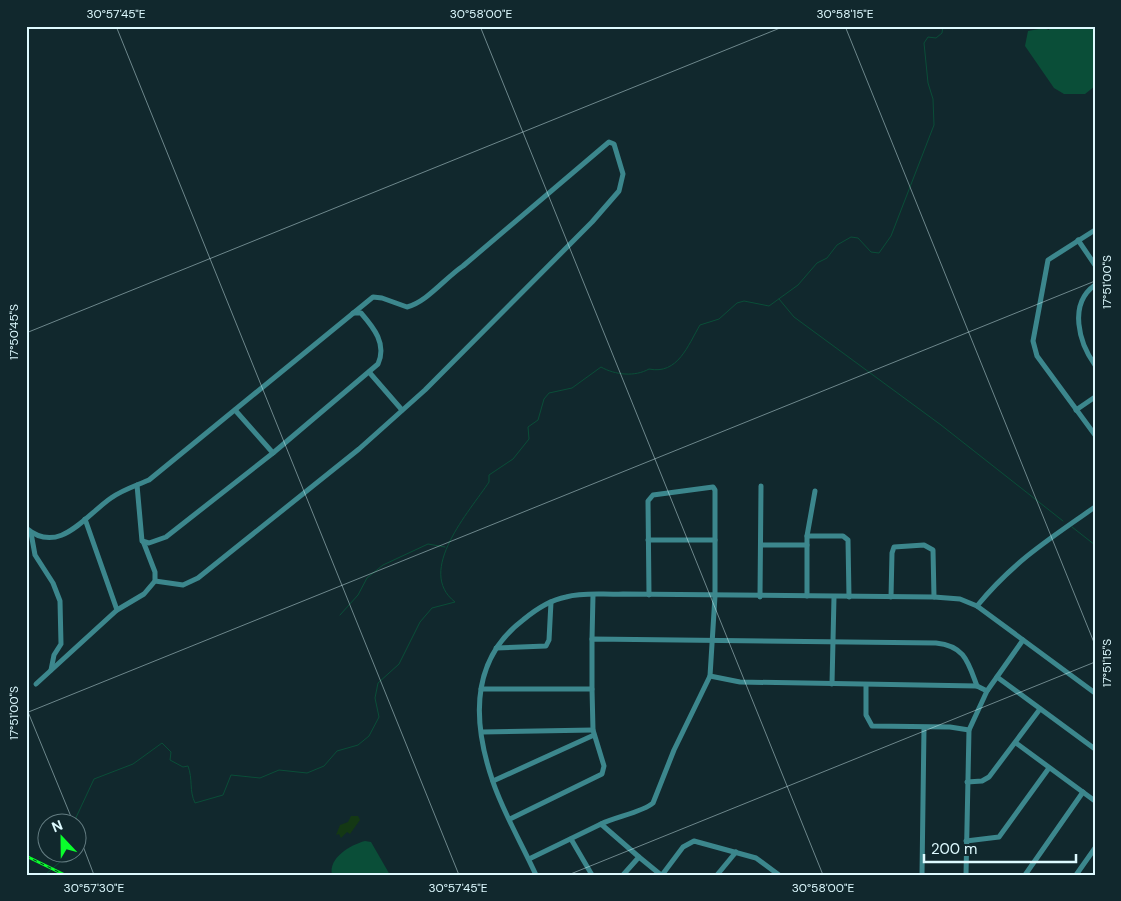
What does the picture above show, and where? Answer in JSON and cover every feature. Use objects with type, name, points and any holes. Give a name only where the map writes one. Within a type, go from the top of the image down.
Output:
[{"type":"street","points":[[26,528],[31,533],[42,538],[56,538],[66,535],[110,499],[149,480],[353,312],[373,298],[382,298],[408,306],[424,300],[447,277],[464,266],[609,142],[614,144],[624,174],[619,191],[592,222],[402,410],[359,449],[198,578],[184,585],[155,581]]},
{"type":"street","points":[[1095,230],[1048,260],[1033,340],[1037,356],[1095,435]]},
{"type":"street","points":[[1078,240],[1095,265]]},
{"type":"street","points":[[1095,285],[1084,296],[1079,322],[1079,336],[1095,365]]},
{"type":"street","points":[[142,541],[149,543],[166,537],[272,453],[378,364],[381,348],[377,334],[361,313],[353,312]]},
{"type":"street","points":[[369,372],[402,410]]},
{"type":"street","points":[[1076,410],[1095,397]]},
{"type":"street","points":[[235,410],[272,453]]},
{"type":"street","points":[[36,684],[117,610],[144,594],[155,581],[155,572],[142,541],[137,485]]},
{"type":"street","points":[[760,597],[761,486]]},
{"type":"street","points":[[529,859],[601,824],[620,816],[646,809],[653,803],[678,741],[710,676],[715,596],[716,490],[713,487],[653,495],[648,500],[648,595]]},
{"type":"street","points":[[807,596],[807,545],[815,491]]},
{"type":"street","points":[[977,606],[998,580],[1022,559],[1095,507]]},
{"type":"street","points":[[85,519],[117,610]]},
{"type":"street","points":[[31,533],[34,555],[53,583],[60,601],[61,644],[54,655],[52,670]]},
{"type":"street","points":[[808,536],[843,536],[848,540],[848,597]]},
{"type":"street","points":[[648,540],[715,540]]},
{"type":"street","points":[[761,545],[807,545]]},
{"type":"street","points":[[891,597],[892,553],[894,547],[924,545],[933,550],[934,597]]},
{"type":"street","points":[[510,819],[602,774],[604,766],[593,732],[592,595]]},
{"type":"street","points":[[536,875],[493,780],[478,710],[486,670],[496,648],[517,624],[551,602],[567,596],[807,596],[960,599],[977,606],[1095,693]]},
{"type":"street","points":[[832,684],[834,597]]},
{"type":"street","points":[[496,648],[546,646],[549,640],[551,602]]},
{"type":"street","points":[[592,639],[936,643],[957,649],[965,657],[977,686]]},
{"type":"street","points":[[966,875],[969,730],[987,691],[1023,640]]},
{"type":"street","points":[[710,676],[740,682],[977,686],[987,691]]},
{"type":"street","points":[[997,677],[1095,749]]},
{"type":"street","points":[[866,685],[866,716],[872,726],[969,730]]},
{"type":"street","points":[[481,689],[592,689]]},
{"type":"street","points":[[967,782],[982,781],[989,778],[1040,709]]},
{"type":"street","points":[[922,875],[924,728]]},
{"type":"street","points":[[482,732],[593,732]]},
{"type":"street","points":[[493,780],[593,732]]},
{"type":"street","points":[[1016,743],[1095,801]]},
{"type":"street","points":[[966,841],[999,837],[1049,768]]},
{"type":"street","points":[[1026,875],[1083,792]]},
{"type":"street","points":[[601,824],[661,875],[683,847],[690,842],[706,843],[756,858],[772,872],[780,875]]},
{"type":"street","points":[[571,839],[592,875]]},
{"type":"street","points":[[1076,875],[1095,848]]},
{"type":"street","points":[[717,875],[736,852]]},
{"type":"street","points":[[623,875],[639,857]]},
{"type":"shaded area","points":[[1049,26],[1095,26],[1095,86],[1085,94],[1064,94],[1054,88],[1025,46],[1028,31],[1044,28],[1049,30]]},
{"type":"shaded area","points":[[351,816],[358,816],[360,820],[350,834],[347,832],[341,838],[339,834],[336,835],[340,825],[348,822]]},
{"type":"shaded area","points":[[365,841],[371,842],[390,875],[332,875],[333,863],[341,853]]},
{"type":"waterway","points":[[78,814],[94,779],[133,764],[162,743],[171,752],[170,760],[183,767],[188,766],[195,803],[223,795],[231,775],[260,778],[279,770],[307,773],[324,766],[337,751],[358,745],[369,736],[379,717],[375,698],[378,683],[399,664],[420,622],[432,608],[455,602],[444,589],[441,574],[443,558],[450,541],[489,482],[489,475],[513,459],[529,439],[528,427],[538,420],[544,399],[549,393],[572,388],[601,367],[612,372],[625,374],[643,372],[649,369],[659,370],[668,367],[681,357],[700,325],[719,319],[737,303],[744,301],[769,306],[798,285],[817,263],[827,258],[837,245],[851,237],[858,238],[871,252],[879,253],[891,236],[934,125],[933,99],[928,83],[924,43],[928,37],[936,38],[942,33],[943,26]]},
{"type":"waterway","points":[[779,299],[794,317],[941,425],[1063,521]]},
{"type":"waterway","points":[[1072,527],[1095,545]]},
{"type":"waterway","points":[[340,615],[358,595],[367,578],[383,565],[428,544],[445,547]]},
{"type":"waterway","points":[[45,875],[58,864]]},
{"type":"railway","points":[[26,856],[65,875]]}]
